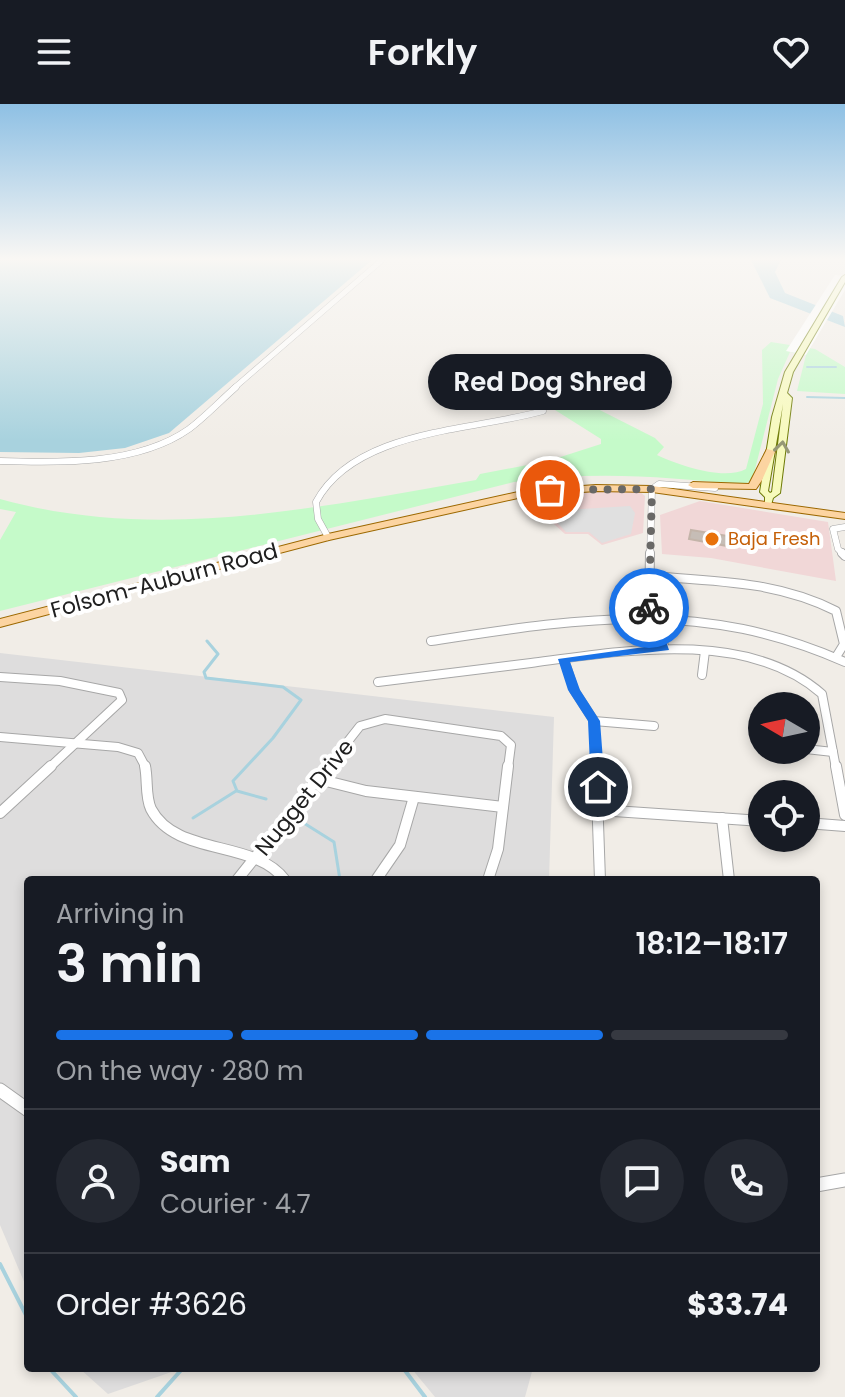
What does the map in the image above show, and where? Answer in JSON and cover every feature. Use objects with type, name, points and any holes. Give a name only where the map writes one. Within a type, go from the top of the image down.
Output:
[{"type":"main road","points":[[784,394],[788,398],[776,493],[769,500],[764,492],[779,400],[798,353],[818,320]]},
{"type":"main road","points":[[693,485],[752,487],[757,483],[762,462],[770,451]]},
{"type":"main road","name":"Folsom-Auburn Road","points":[[328,537],[341,529],[419,508],[524,486],[614,479],[715,488],[845,516]]},
{"type":"main road","name":"Folsom-Auburn Road","points":[[0,623],[328,537],[527,493],[596,488],[652,489],[845,508]]},
{"type":"street","points":[[0,461],[94,459],[135,451],[175,437],[206,417],[314,320]]},
{"type":"street","points":[[328,537],[318,519],[319,495],[365,454],[408,436],[504,424],[543,411]]},
{"type":"street","points":[[665,648],[652,617],[652,489],[657,484],[715,488]]},
{"type":"street","points":[[845,527],[833,529],[837,546],[845,556]]},
{"type":"street","points":[[650,576],[767,587],[821,602],[836,611],[844,644],[836,657]]},
{"type":"street","points":[[431,641],[652,617],[706,620],[753,629],[845,662]]},
{"type":"street","points":[[378,682],[665,648],[705,651],[760,663],[816,687],[823,697],[845,815]]},
{"type":"street","points":[[702,675],[705,651]]},
{"type":"street","points":[[564,659],[574,690],[594,721],[600,876]]},
{"type":"street","points":[[0,677],[87,685],[121,696],[119,704],[1,811]]},
{"type":"street","name":"Nugget Drive","points":[[240,876],[360,726],[376,719],[501,736],[511,747],[503,807]]},
{"type":"street","points":[[594,721],[654,726]]},
{"type":"street","points":[[0,737],[118,747],[138,753],[146,767],[151,810],[164,826],[254,858],[277,869],[282,876]]},
{"type":"street","points":[[820,751],[833,752]]},
{"type":"street","points":[[318,779],[351,788],[503,807],[498,849],[489,876]]},
{"type":"street","points":[[379,876],[400,845],[414,797]]},
{"type":"street","points":[[599,810],[748,820]]},
{"type":"street","points":[[722,818],[729,876]]},
{"type":"street","points":[[820,824],[845,826]]},
{"type":"street","points":[[0,1090],[24,1107]]},
{"type":"street","points":[[820,1184],[845,1180]]},
{"type":"shaded area","points":[[585,491],[640,492],[645,496],[643,533],[602,545],[588,534],[565,534],[525,498]]},
{"type":"shaded area","points":[[700,501],[828,522],[836,581],[711,558],[662,554],[660,515]]},
{"type":"shaded area","points":[[630,506],[635,513],[631,534],[602,543],[589,532],[566,532],[553,518],[565,510]]},
{"type":"shaded area","points":[[0,653],[554,717],[549,876],[24,876],[24,1282],[0,1225]]},
{"type":"shaded area","points":[[83,1372],[171,1372],[108,1394]]},
{"type":"shaded area","points":[[414,1372],[532,1372],[525,1397],[435,1397]]},
{"type":"green space","points":[[771,342],[815,349],[845,367],[845,394],[797,391],[806,355],[790,352],[778,379],[752,481],[740,485],[655,477],[599,476],[514,482],[0,611],[0,540],[16,512],[0,509],[0,499],[60,512],[119,518],[179,519],[238,516],[357,501],[476,480],[480,474],[548,461],[601,444],[601,439],[555,410],[580,400],[655,438],[664,447],[657,455],[701,470],[726,473],[746,469],[763,404],[762,350]]},
{"type":"water","points":[[0,320],[301,320],[169,433],[125,448],[79,453],[0,452]]},
{"type":"water","points":[[828,320],[844,320],[845,327]]},
{"type":"pier","points":[[806,320],[827,320],[806,355],[786,351]]},
{"type":"building","name":"Baja Fresh","points":[[691,530],[728,536],[727,546],[689,539]]},
{"type":"waterway","points":[[807,367],[836,367]]},
{"type":"waterway","points":[[807,397],[845,398]]},
{"type":"waterway","points":[[207,641],[218,654],[204,672],[206,678],[283,687],[301,700],[273,738],[233,781],[237,791],[266,799]]},
{"type":"waterway","points":[[193,818],[236,791]]},
{"type":"waterway","points":[[299,820],[334,842],[339,876]]},
{"type":"waterway","points":[[0,1264],[24,1311]]},
{"type":"waterway","points":[[53,1372],[76,1397]]},
{"type":"waterway","points":[[157,1397],[179,1372]]},
{"type":"waterway","points":[[406,1372],[425,1397]]},
{"type":"way so far","points":[[550,490],[652,489],[649,608]]},
{"type":"place","name":"Red Dog Shred","points":[[550,490]]},
{"type":"place","name":"Baja Fresh","points":[[712,539]]},
{"type":"route","points":[[598,787],[594,721],[574,690],[564,659],[665,648],[649,608]]}]
